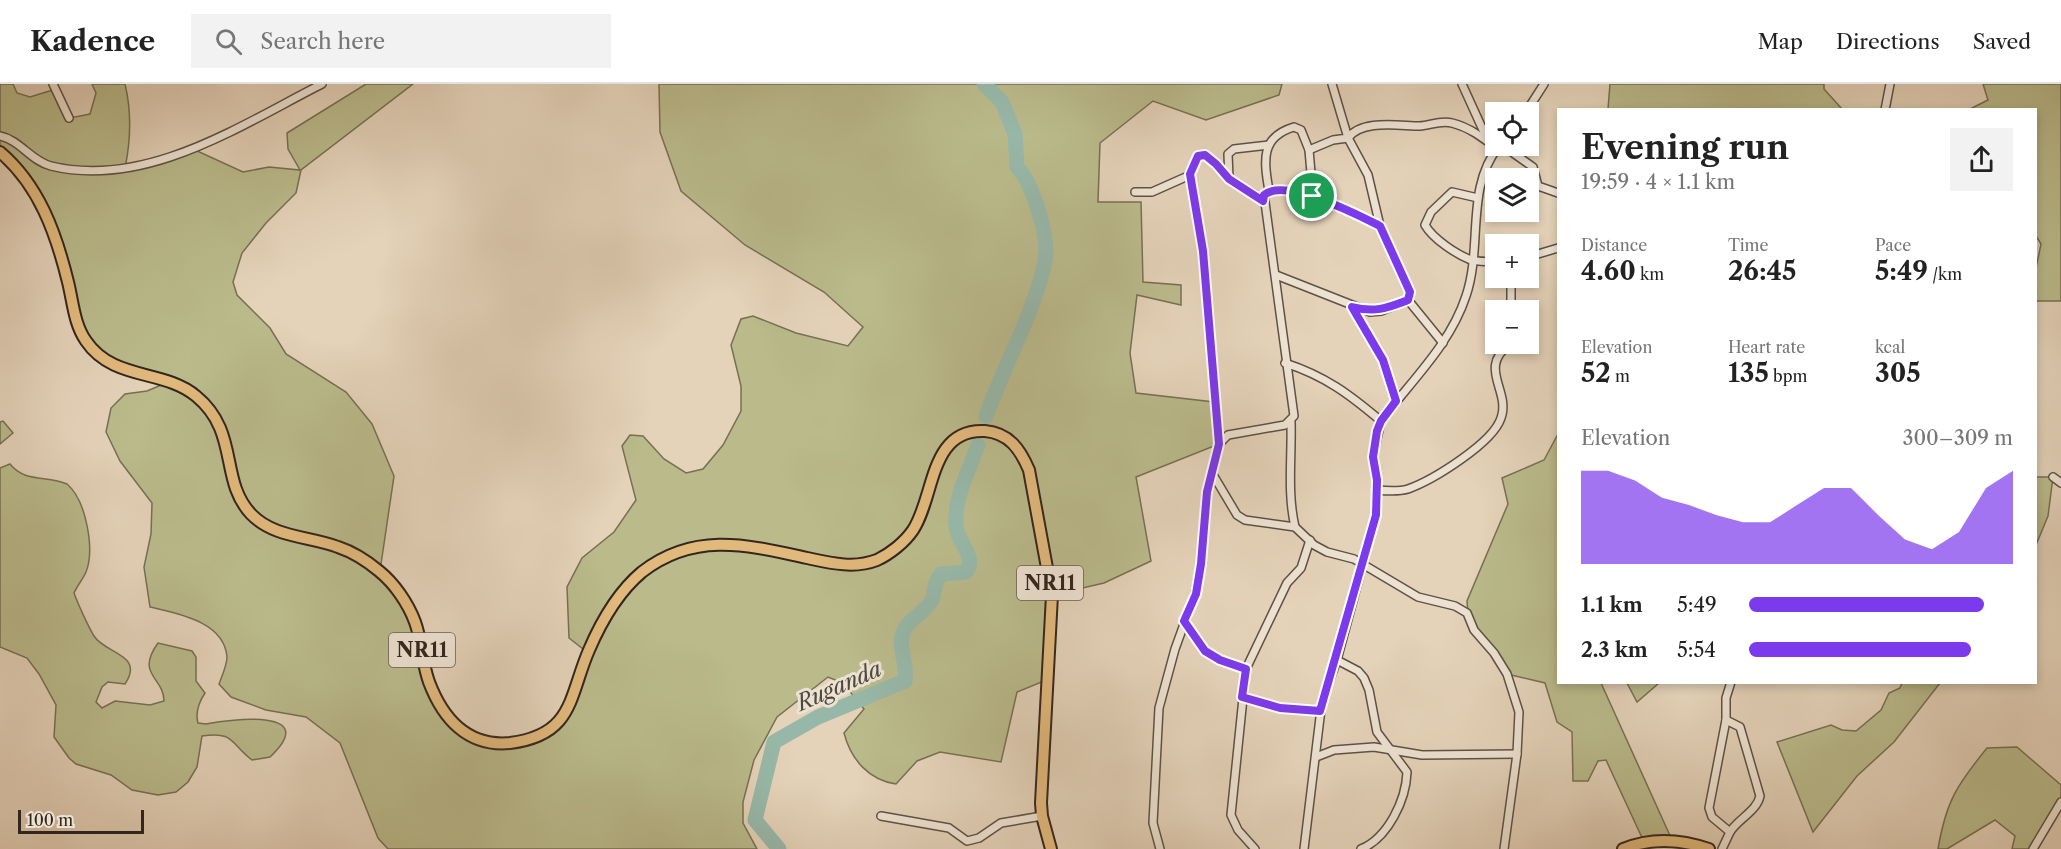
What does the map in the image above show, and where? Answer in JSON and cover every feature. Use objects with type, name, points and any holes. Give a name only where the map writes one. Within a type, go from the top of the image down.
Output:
[{"type":"highway","name":"NR11","points":[[0,152],[24,179],[49,218],[57,239],[77,324],[94,351],[115,366],[193,393],[207,407],[219,422],[226,439],[235,486],[243,504],[258,520],[273,530],[340,547],[380,571],[397,591],[413,616],[421,640],[428,681],[452,724],[485,741],[499,744],[527,740],[563,720],[574,699],[588,653],[603,621],[622,592],[655,563],[678,553],[729,543],[837,564],[860,564],[879,559],[910,535],[919,520],[932,475],[950,444],[960,436],[974,431],[994,432],[1009,438],[1022,453],[1029,470],[1052,595],[1042,816],[1051,849]]},
{"type":"highway","points":[[1623,849],[1644,842],[1672,840],[1709,849]]},
{"type":"street","points":[[53,84],[69,118]]},
{"type":"street","points":[[0,136],[11,140],[38,160],[51,166],[93,170],[141,166],[193,149],[321,84]]},
{"type":"street","points":[[1332,84],[1348,138],[1368,175],[1380,226],[1410,292],[1408,300]]},
{"type":"street","points":[[1462,84],[1485,134]]},
{"type":"street","points":[[1532,102],[1544,84]]},
{"type":"street","points":[[1885,108],[1890,84]]},
{"type":"street","points":[[1309,150],[1333,140],[1348,138],[1358,130],[1390,124],[1422,126],[1440,122],[1463,127],[1485,139]]},
{"type":"street","points":[[1269,191],[1266,152],[1279,131],[1294,126],[1300,130],[1309,150],[1312,196]]},
{"type":"street","points":[[1229,179],[1228,154],[1234,149],[1269,145]]},
{"type":"street","points":[[1160,849],[1153,823],[1159,708],[1184,621],[1196,594],[1207,492],[1219,444],[1203,251],[1190,174],[1198,156],[1205,155],[1229,179],[1263,201]]},
{"type":"street","points":[[1304,849],[1320,711],[1337,660],[1376,515],[1377,490],[1373,457],[1381,421],[1443,343],[1466,296],[1482,171],[1493,156]]},
{"type":"street","points":[[1515,156],[1533,167],[1538,186],[1557,193]]},
{"type":"street","points":[[1135,192],[1152,192],[1190,174]]},
{"type":"street","points":[[1380,226],[1312,196],[1285,191],[1269,191],[1264,195],[1294,416],[1291,422],[1292,457],[1289,500],[1295,526],[1314,545],[1327,552],[1354,559],[1418,597],[1455,606],[1467,613],[1474,630],[1494,653],[1507,674],[1519,712],[1517,754],[1504,849]]},
{"type":"street","points":[[1478,198],[1452,192],[1431,212],[1425,225],[1446,245],[1472,260],[1485,261]]},
{"type":"street","points":[[1539,254],[1557,248]]},
{"type":"street","points":[[1276,276],[1334,296],[1352,307],[1370,312],[1381,311],[1408,300]]},
{"type":"street","points":[[1408,300],[1443,343]]},
{"type":"street","points":[[1352,307],[1383,360],[1396,401]]},
{"type":"street","points":[[1377,490],[1396,491],[1429,480],[1494,434],[1501,418],[1504,402],[1495,379],[1496,363],[1500,354]]},
{"type":"street","points":[[1285,363],[1316,373],[1342,389],[1381,421]]},
{"type":"street","points":[[1219,444],[1228,435],[1291,422]]},
{"type":"street","points":[[1212,473],[1232,508],[1245,520],[1295,526]]},
{"type":"street","points":[[2053,477],[2061,483]]},
{"type":"street","points":[[1255,849],[1238,830],[1231,815],[1246,669],[1287,583],[1301,568],[1310,540]]},
{"type":"street","points":[[1184,621],[1205,651],[1220,660],[1246,669]]},
{"type":"street","points":[[1337,660],[1358,671],[1364,678],[1369,690],[1374,725],[1407,772],[1404,791],[1384,832],[1371,845],[1361,849]]},
{"type":"street","points":[[1730,684],[1726,698],[1726,720],[1709,808],[1712,817],[1730,832]]},
{"type":"street","points":[[1242,697],[1280,708],[1320,711]]},
{"type":"street","points":[[1722,849],[1737,821],[1759,802],[1760,796],[1740,728],[1726,720]]},
{"type":"street","points":[[1316,757],[1334,750],[1374,747],[1422,755],[1517,754]]},
{"type":"street","points":[[2033,849],[2061,802]]},
{"type":"street","points":[[881,816],[949,828],[967,841],[979,838],[1000,823],[1042,816]]},
{"type":"green space","points":[[0,84],[13,84],[17,93],[30,97],[56,89],[70,118],[90,114],[96,93],[92,84],[125,84],[130,126],[125,168],[193,149],[243,172],[269,167],[300,170],[288,149],[287,133],[366,84],[413,84],[301,170],[296,193],[266,223],[242,253],[233,282],[237,295],[270,328],[286,354],[346,392],[372,424],[394,476],[380,571],[413,616],[428,681],[462,731],[514,742],[563,720],[588,653],[569,638],[567,587],[582,558],[614,532],[636,500],[622,446],[630,435],[643,436],[664,459],[686,473],[703,469],[723,445],[741,411],[741,386],[731,345],[741,319],[753,316],[796,333],[848,346],[863,327],[824,292],[745,245],[681,191],[660,132],[659,84],[1282,84],[1279,95],[1206,120],[1153,101],[1100,143],[1098,202],[1141,202],[1143,282],[1181,285],[1181,305],[1137,295],[1130,353],[1136,393],[1214,402],[1219,444],[1136,477],[1151,561],[1104,583],[1052,595],[1049,679],[1017,692],[1001,762],[940,752],[917,761],[896,784],[877,778],[856,760],[844,733],[864,709],[843,683],[828,677],[777,717],[754,760],[743,802],[743,823],[757,849],[388,849],[378,838],[340,743],[306,717],[266,710],[231,697],[219,684],[227,657],[218,635],[209,627],[186,616],[150,607],[144,567],[151,534],[152,503],[120,461],[106,432],[111,408],[125,394],[147,391],[166,383],[129,371],[84,339],[49,218],[0,152]]},
{"type":"green space","points":[[1610,84],[1824,84],[1824,89],[1841,108],[1608,108]]},
{"type":"green space","points":[[1983,84],[2061,84],[2061,301],[2037,301],[2037,263],[2041,244],[2037,238],[2037,108],[1972,108],[1988,100]]},
{"type":"green space","points":[[3,421],[13,433],[0,444],[0,422]]},
{"type":"green space","points":[[1557,436],[1557,684],[1601,684],[1672,840],[1644,842],[1606,760],[1598,761],[1588,781],[1573,781],[1572,732],[1557,722],[1545,683],[1507,674],[1481,640],[1471,622],[1467,601],[1508,504],[1502,478],[1544,460]]},
{"type":"green space","points":[[10,464],[22,474],[67,484],[74,491],[84,513],[89,538],[89,562],[74,593],[94,636],[99,642],[127,660],[130,666],[130,674],[125,684],[108,682],[102,687],[96,702],[102,708],[115,701],[150,705],[164,701],[163,693],[152,675],[149,662],[158,643],[192,651],[196,657],[196,681],[205,693],[198,707],[198,723],[251,719],[267,720],[279,724],[285,730],[283,741],[270,757],[252,760],[226,737],[202,736],[197,767],[188,782],[176,792],[158,795],[132,790],[111,775],[76,764],[69,758],[54,737],[56,705],[39,674],[27,658],[0,647],[0,468]]},
{"type":"green space","points":[[2037,477],[2053,477],[2048,516],[2037,543]]},
{"type":"green space","points":[[1628,684],[1658,684],[1637,702]]},
{"type":"green space","points":[[1902,684],[1939,684],[1894,742],[1857,776],[1813,832],[1777,742],[1831,725],[1842,730],[1856,731],[1881,710],[1889,693],[1900,688]]},
{"type":"green space","points":[[2017,747],[2061,785],[2061,802],[2033,849],[2012,849],[2015,836],[1995,820],[1947,849],[1938,849],[1945,818],[1954,794],[1987,748]]},
{"type":"waterway","name":"Ruganda","points":[[984,84],[1002,102],[1015,134],[1017,167],[1029,185],[1039,212],[1046,251],[1041,279],[1034,299],[986,416]]},
{"type":"waterway","name":"Ruganda","points":[[779,849],[755,820],[774,742],[818,717],[905,681],[901,642],[904,630],[929,605],[941,574],[966,572],[969,567],[970,561],[957,532],[956,515],[963,484],[978,445]]},
{"type":"route","points":[[1205,155],[1229,179],[1256,194],[1263,201],[1264,195],[1269,191],[1285,191],[1312,196],[1317,196],[1344,211],[1380,226],[1410,292],[1408,300],[1381,311],[1370,312],[1352,307],[1383,360],[1396,401],[1381,421],[1377,431],[1373,457],[1377,480],[1376,515],[1337,660],[1320,711],[1280,708],[1242,697],[1247,675],[1246,669],[1220,660],[1205,651],[1184,621],[1196,594],[1207,492],[1219,444],[1203,251],[1190,174],[1198,156],[1205,155]]}]
